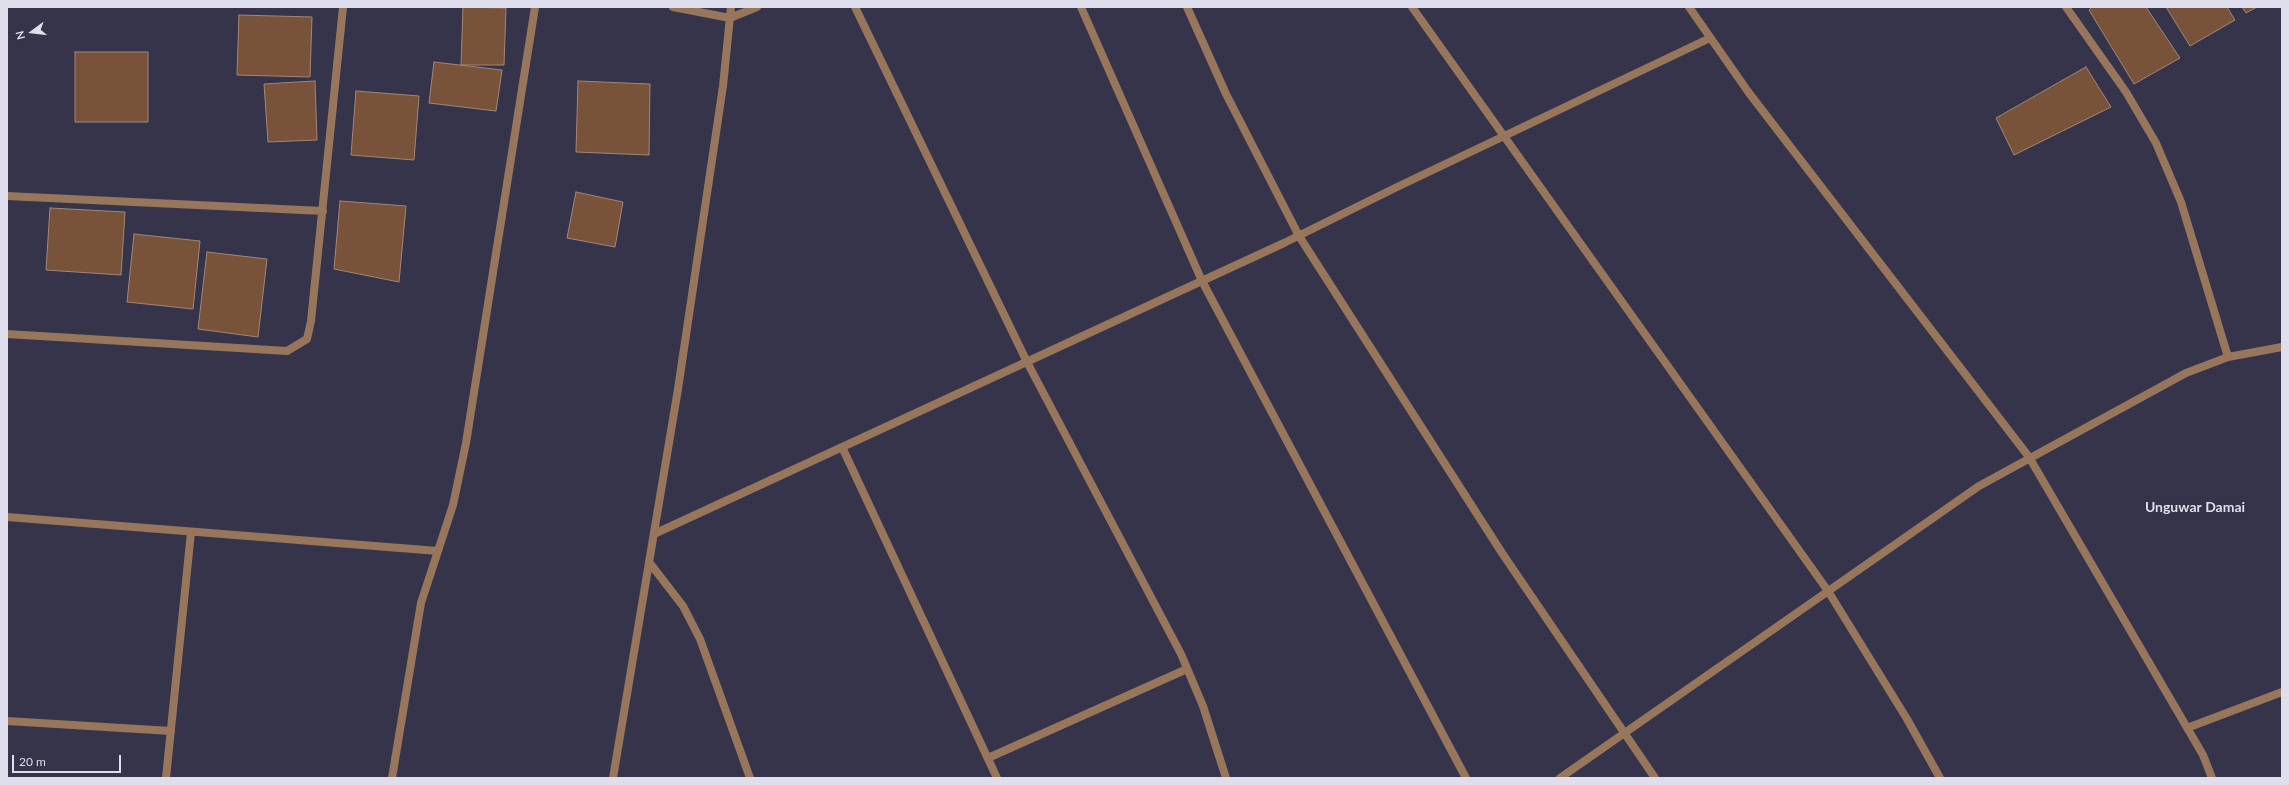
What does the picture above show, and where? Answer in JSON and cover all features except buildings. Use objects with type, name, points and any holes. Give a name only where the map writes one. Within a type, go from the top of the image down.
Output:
[{"type":"street","points":[[7,334],[287,351],[307,339],[311,321],[343,7]]},
{"type":"street","points":[[392,778],[421,603],[453,505],[466,443],[535,7]]},
{"type":"street","points":[[673,7],[730,18],[757,7]]},
{"type":"street","points":[[613,778],[678,389],[723,86],[731,7]]},
{"type":"street","points":[[855,7],[1027,362],[1187,669],[1202,706],[1226,778]]},
{"type":"street","points":[[1081,7],[1202,280],[1466,778]]},
{"type":"street","points":[[1187,7],[1226,94],[1299,236],[1502,553],[1626,732],[1655,778]]},
{"type":"street","points":[[1412,7],[1828,591],[1907,718],[1940,778]]},
{"type":"street","points":[[1689,7],[1749,93],[2029,457],[2188,728],[2203,755],[2212,778]]},
{"type":"street","points":[[2066,7],[2126,92],[2156,143],[2181,202],[2228,357]]},
{"type":"street","points":[[654,534],[1299,236],[1503,136],[1710,38]]},
{"type":"street","points":[[7,196],[322,212]]},
{"type":"street","points":[[1560,778],[1979,486],[2029,457],[2186,373],[2228,357],[2282,347]]},
{"type":"street","points":[[842,447],[997,778]]},
{"type":"street","points":[[7,517],[438,551]]},
{"type":"street","points":[[166,778],[191,532]]},
{"type":"street","points":[[649,562],[683,606],[700,639],[750,778]]},
{"type":"street","points":[[988,758],[1187,669]]},
{"type":"street","points":[[2188,728],[2282,692]]},
{"type":"street","points":[[7,721],[171,731]]},
{"type":"district","name":"Unguwar Damai","points":[[2195,507]]}]
